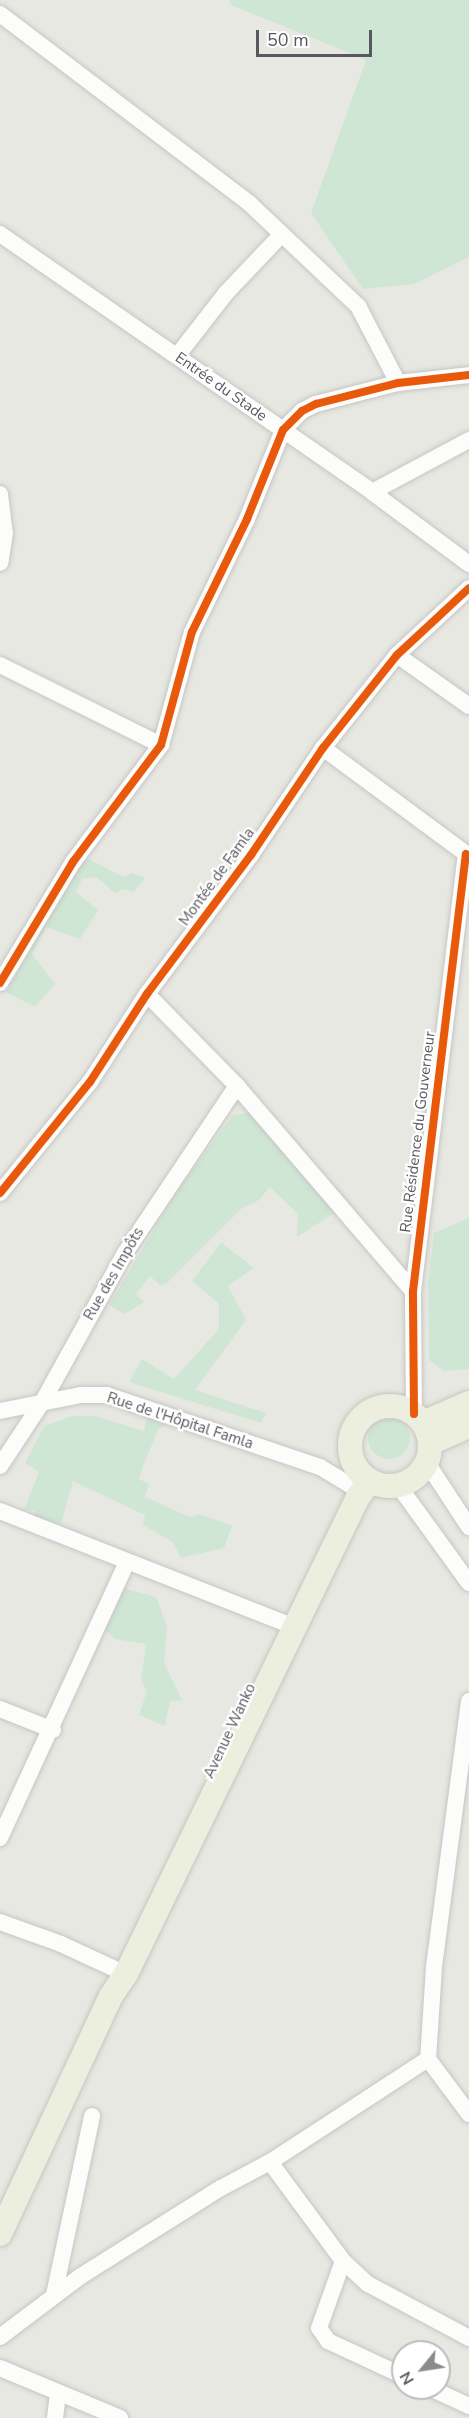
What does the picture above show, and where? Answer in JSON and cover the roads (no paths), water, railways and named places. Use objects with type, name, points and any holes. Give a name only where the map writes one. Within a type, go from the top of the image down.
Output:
[{"type":"highway","points":[[423,1436],[391,1406],[367,1413],[358,1422],[350,1446],[360,1479],[398,1485],[415,1478],[423,1436],[469,1403]]},
{"type":"highway","points":[[423,1436],[469,1426]]},
{"type":"highway","name":"Avenue Wanko","points":[[0,2234],[122,1972],[288,1624],[360,1479]]},
{"type":"street","points":[[0,14],[250,204],[358,306],[398,383]]},
{"type":"street","name":"Entrée du Stade","points":[[0,234],[372,492],[469,564]]},
{"type":"street","points":[[177,356],[226,293],[282,234]]},
{"type":"street","points":[[0,983],[73,862],[161,746],[192,632],[247,519],[283,430],[309,406],[398,383],[469,375]]},
{"type":"street","points":[[372,492],[469,440]]},
{"type":"street","points":[[0,494],[5,533],[0,563]]},
{"type":"street","name":"Montée de Famla","points":[[2,1187],[85,1089],[147,994],[250,855],[323,748],[397,655],[469,588]]},
{"type":"street","points":[[397,655],[469,706]]},
{"type":"street","points":[[0,665],[161,746]]},
{"type":"street","points":[[323,748],[468,855]]},
{"type":"street","name":"Rue Résidence du Gouverneur","points":[[423,1436],[413,1291],[468,855]]},
{"type":"street","points":[[147,994],[237,1086],[413,1291]]},
{"type":"street","name":"Rue des Impôts","points":[[0,1466],[43,1401],[130,1244],[237,1086]]},
{"type":"street","name":"Rue de l'Hôpital Famla","points":[[0,1411],[43,1401],[107,1395],[360,1479]]},
{"type":"street","points":[[423,1436],[469,1527]]},
{"type":"street","points":[[398,1485],[469,1583]]},
{"type":"street","points":[[0,1511],[288,1624]]},
{"type":"street","points":[[0,1838],[53,1730],[127,1562]]},
{"type":"street","points":[[469,1701],[434,1967],[428,2059],[469,2114]]},
{"type":"street","points":[[0,1709],[53,1730]]},
{"type":"street","points":[[0,1922],[61,1944],[122,1972]]},
{"type":"street","points":[[0,2337],[54,2295],[221,2188],[270,2162],[428,2059]]},
{"type":"street","points":[[54,2295],[92,2116]]},
{"type":"street","points":[[270,2162],[343,2261],[368,2284],[469,2338]]},
{"type":"street","points":[[343,2261],[319,2328],[328,2342],[391,2371]]},
{"type":"street","points":[[0,2368],[120,2418]]},
{"type":"street","points":[[55,2418],[58,2393]]},
{"type":"street","points":[[451,2398],[469,2406]]}]
